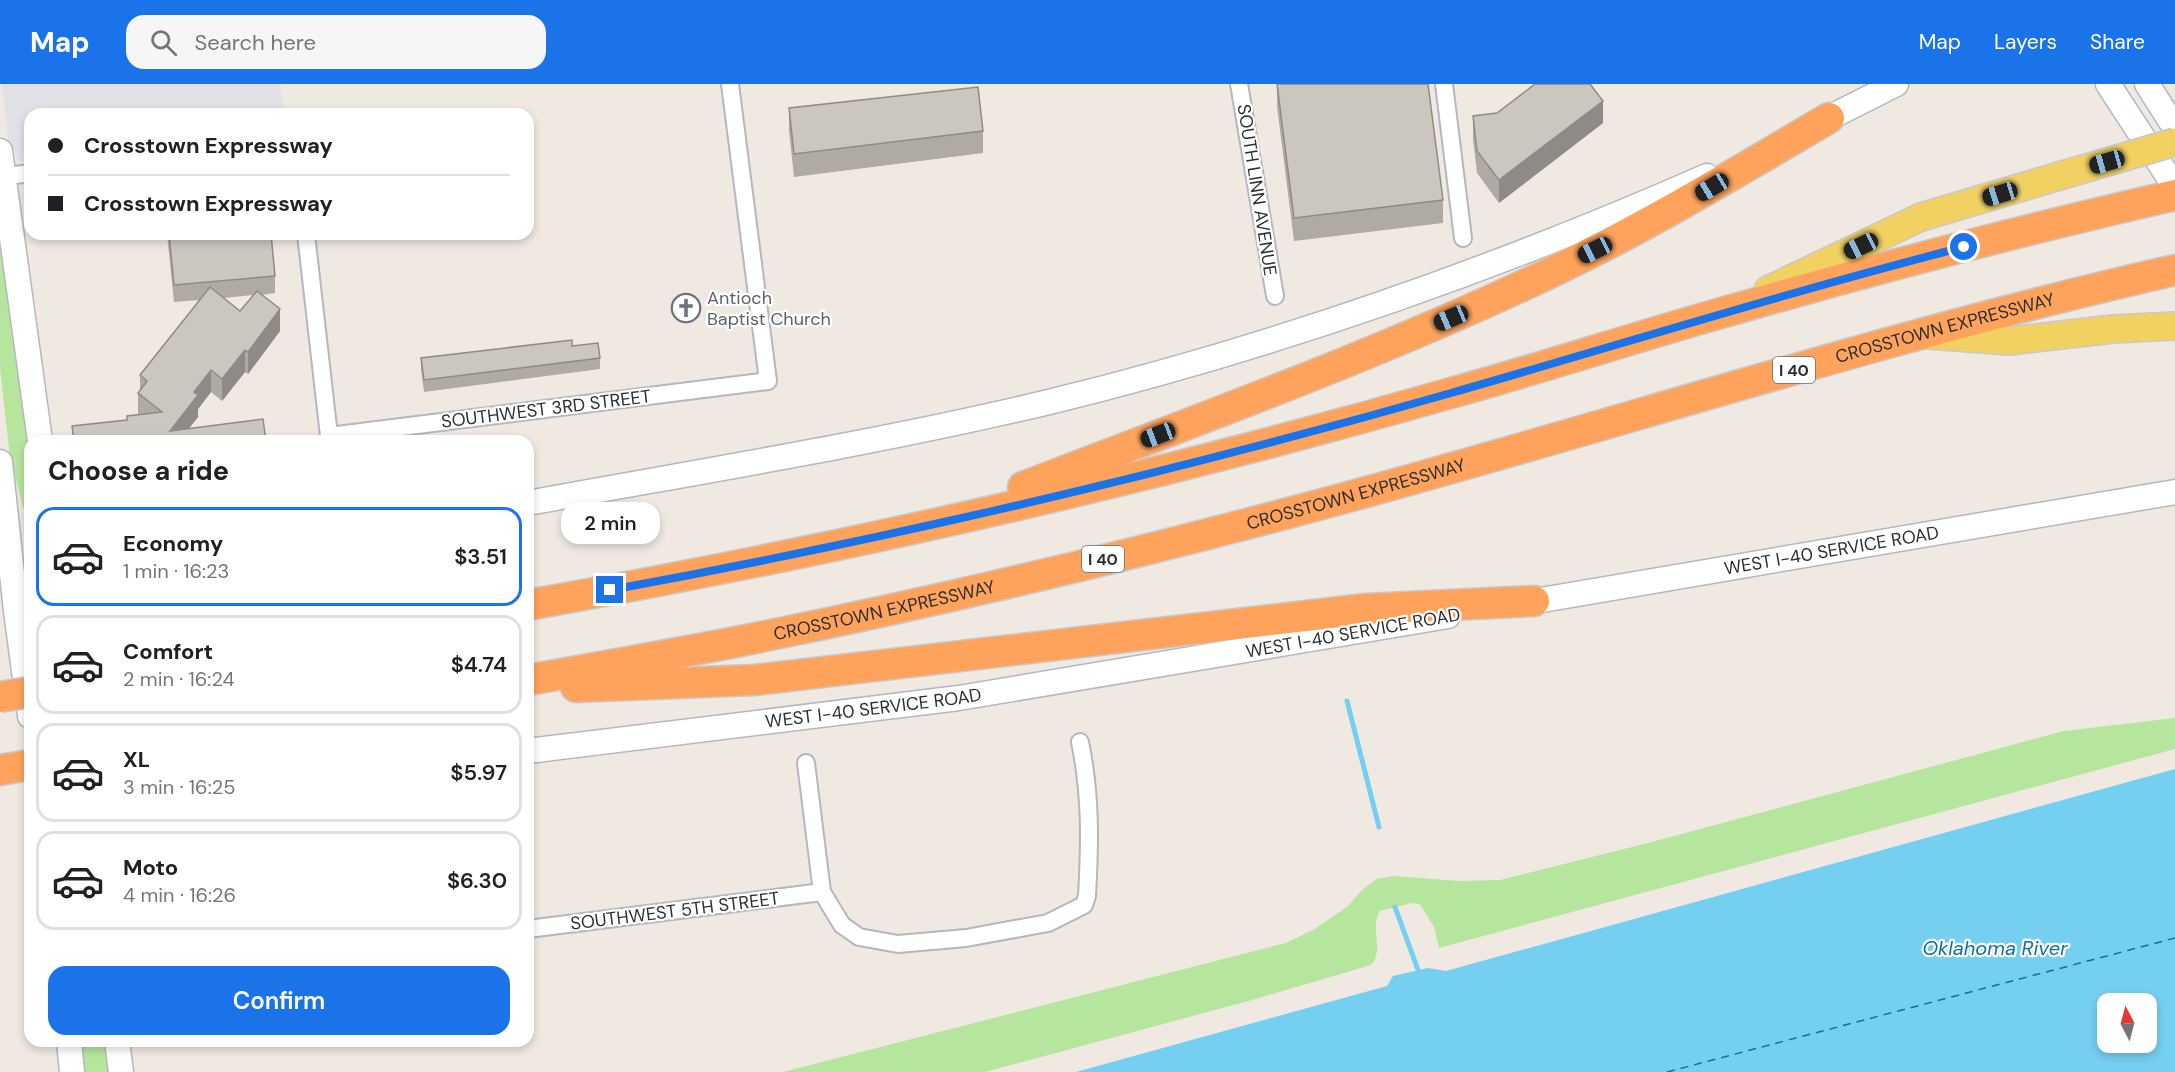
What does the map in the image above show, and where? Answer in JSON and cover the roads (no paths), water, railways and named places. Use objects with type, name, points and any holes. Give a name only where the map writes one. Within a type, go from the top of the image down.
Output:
[{"type":"highway","points":[[917,528],[1354,359],[1451,318],[1556,270],[1654,221],[1829,118]]},
{"type":"highway","points":[[534,604],[786,556],[917,528],[1177,466],[1449,394],[1721,313],[1921,258],[2175,195]]},
{"type":"highway","name":"CROSSTOWN EXPRESSWAY","points":[[534,679],[746,640],[970,591],[1183,540],[1419,477],[1918,334],[2175,270]]},
{"type":"highway","points":[[534,689],[756,680],[1366,609],[1533,601]]},
{"type":"highway","points":[[0,697],[24,693]]},
{"type":"highway","points":[[0,770],[24,766]]},
{"type":"main road","points":[[534,502],[916,431],[1047,402],[1191,363],[1339,318],[1438,284],[1643,204],[1738,162],[1896,84]]},
{"type":"main road","points":[[2108,84],[2175,187]]},
{"type":"main road","points":[[2147,84],[2175,128]]},
{"type":"main road","points":[[1721,313],[1921,218],[2175,142]]},
{"type":"main road","points":[[0,151],[39,435]]},
{"type":"main road","points":[[1918,334],[2010,341],[2113,329],[2171,326]]},
{"type":"main road","points":[[0,462],[24,623]]},
{"type":"main road","name":"WEST I-40 SERVICE ROAD","points":[[534,750],[959,698],[1297,643],[2175,492]]},
{"type":"main road","points":[[70,1047],[72,1072]]},
{"type":"main road","points":[[118,1047],[121,1072]]},
{"type":"street","name":"SOUTHWEST 3RD STREET","points":[[359,435],[768,381],[730,84]]},
{"type":"street","name":"SOUTH LINN AVENUE","points":[[1239,84],[1275,296]]},
{"type":"street","points":[[1444,84],[1463,238]]},
{"type":"street","points":[[2,177],[24,174]]},
{"type":"street","points":[[307,240],[329,435]]},
{"type":"street","points":[[806,763],[822,892],[842,925],[859,937],[898,944],[995,934],[1048,922],[1084,905],[1087,896],[1090,823],[1085,766],[1080,742]]},
{"type":"street","name":"SOUTHWEST 5TH STREET","points":[[534,928],[822,892]]},
{"type":"water","name":"Oklahoma River","points":[[2175,769],[2175,1072],[1076,1072],[1387,986],[1393,976],[1428,968],[1446,971]]},
{"type":"waterway","points":[[1347,701],[1379,827]]},
{"type":"waterway","points":[[1395,907],[1418,970]]},
{"type":"place","name":"Antioch Baptist Church","points":[[686,308]]}]
